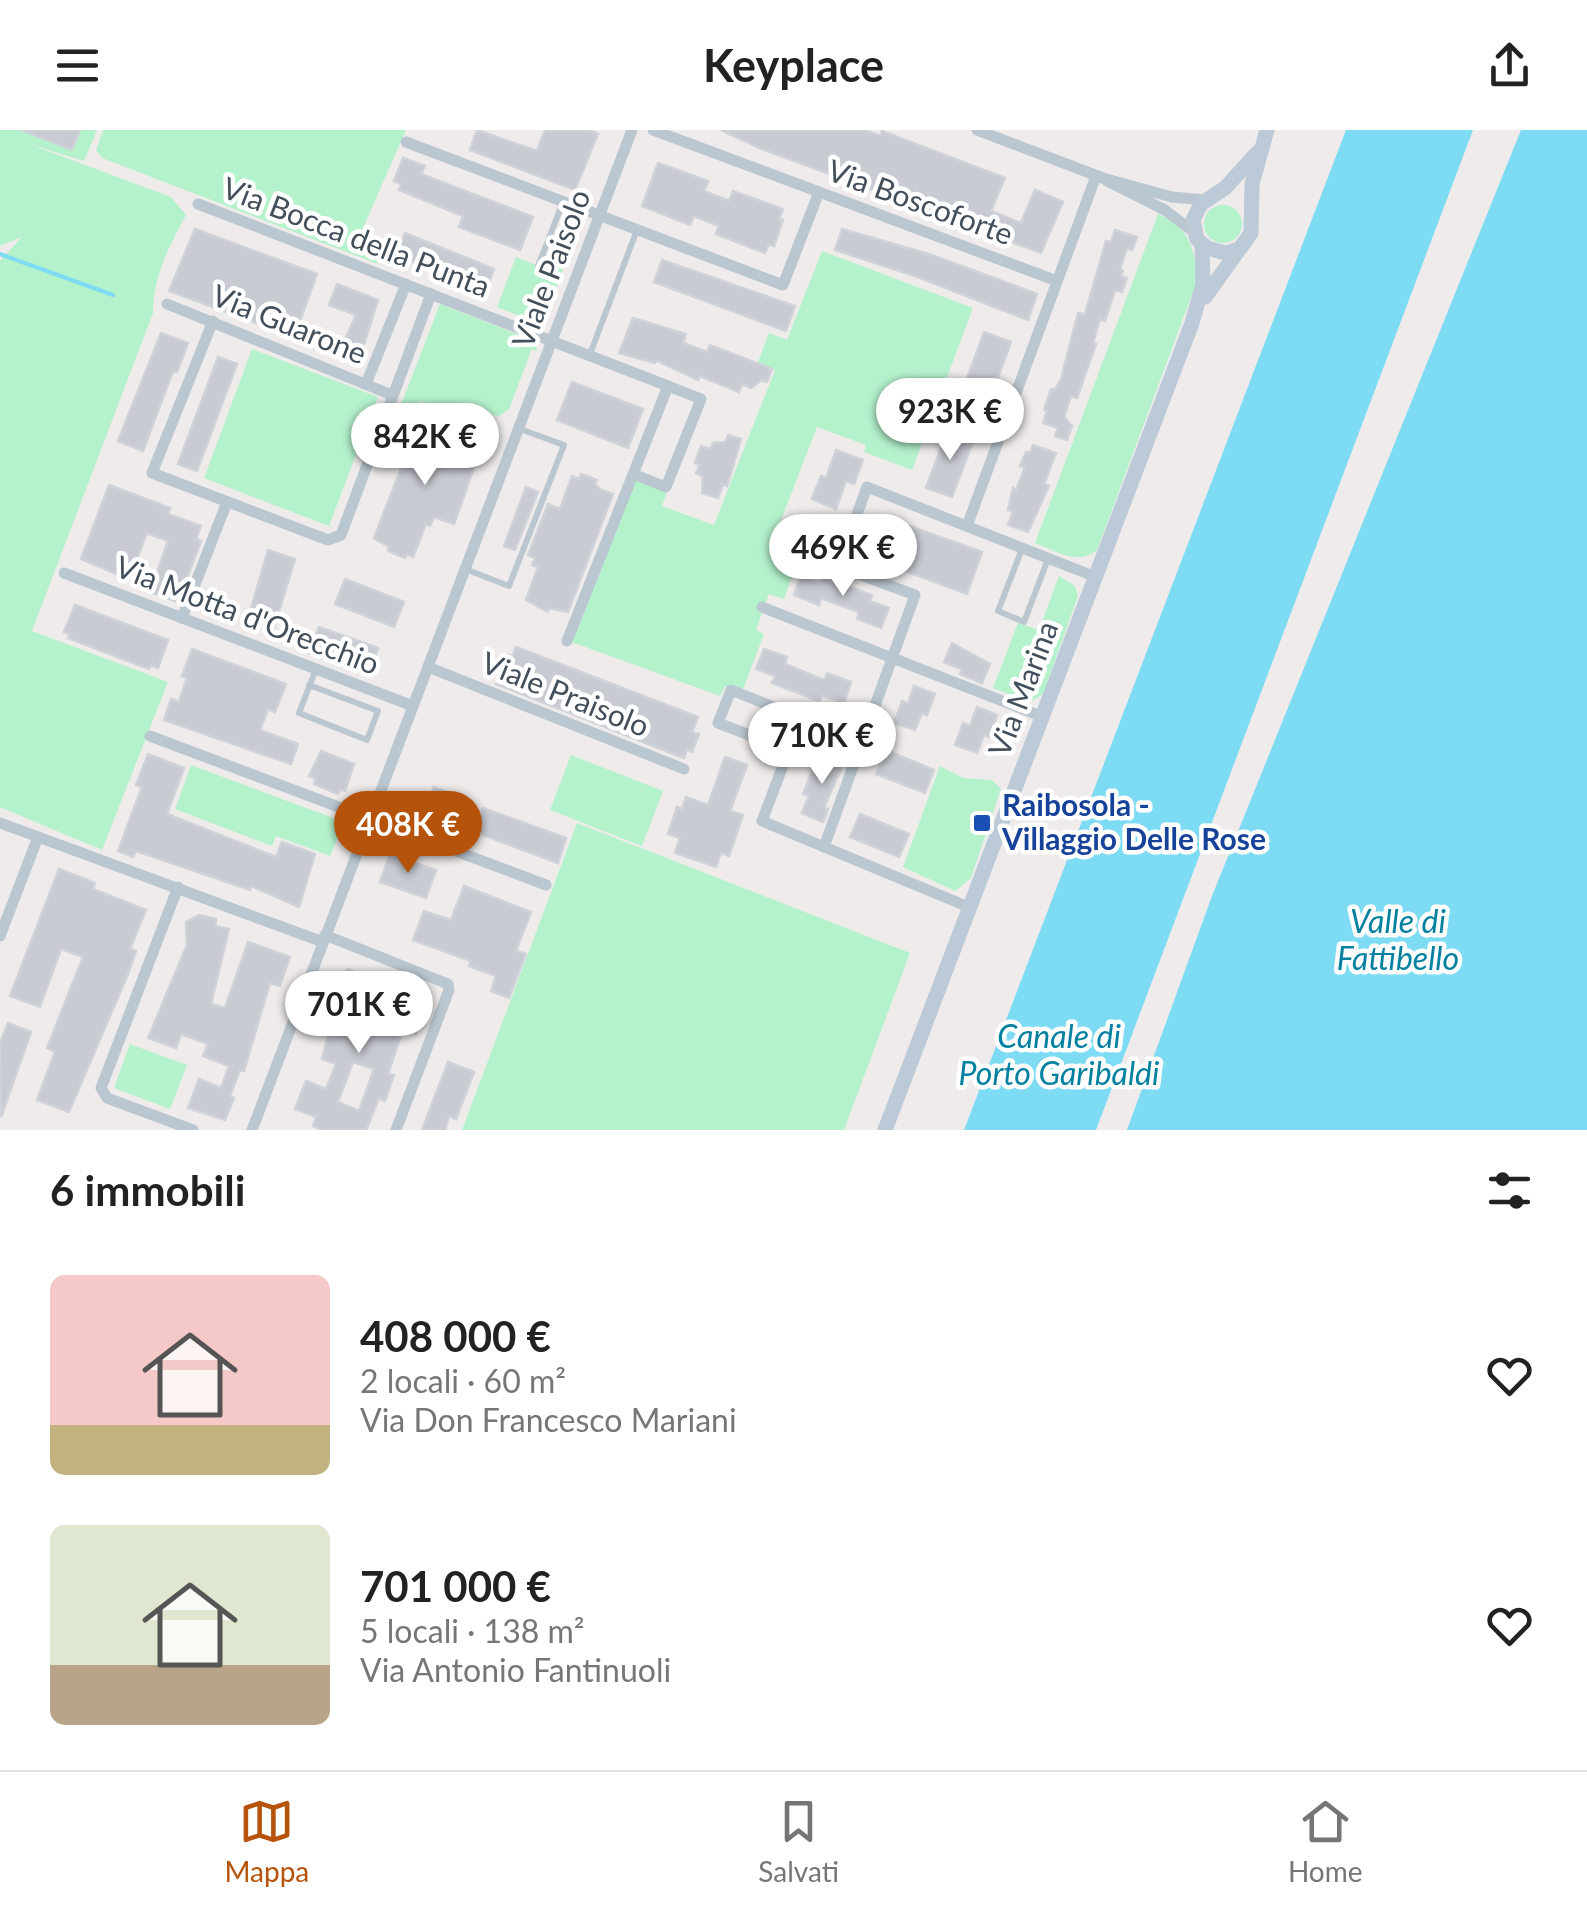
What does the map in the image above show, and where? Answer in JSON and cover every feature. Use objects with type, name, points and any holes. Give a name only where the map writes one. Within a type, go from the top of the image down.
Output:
[{"type":"street","name":"Viale Paisolo","points":[[252,1130],[632,130]]},
{"type":"street","name":"Via Boscoforte","points":[[653,130],[1058,281]]},
{"type":"street","points":[[977,130],[1100,177],[1158,194],[1234,196],[1251,214]]},
{"type":"street","points":[[1100,177],[1165,210],[1219,253],[1238,248],[1251,233],[1259,150],[1266,130]]},
{"type":"street","points":[[406,142],[784,285],[819,192]]},
{"type":"street","points":[[1198,238],[1194,214],[1241,173],[1259,150]]},
{"type":"street","points":[[967,526],[1100,177]]},
{"type":"street","name":"Via Bocca della Punta","points":[[198,204],[668,386]]},
{"type":"street","name":"Via Marina","points":[[1192,323],[1202,284],[1198,238]]},
{"type":"street","name":"Via Marina","points":[[885,1130],[1192,323],[1210,287],[1238,248]]},
{"type":"street","points":[[366,384],[406,284]]},
{"type":"street","points":[[214,321],[152,473],[328,540],[341,535],[431,294]]},
{"type":"street","name":"Via Guarone","points":[[167,304],[392,395]]},
{"type":"street","points":[[567,641],[633,474],[668,386],[701,399],[666,488],[633,474]]},
{"type":"street","points":[[849,536],[868,486],[1096,577]]},
{"type":"street","points":[[182,618],[227,502]]},
{"type":"street","points":[[802,552],[915,595],[824,847]]},
{"type":"street","name":"Via Motta d'Orecchio","points":[[64,573],[413,706]]},
{"type":"street","points":[[762,607],[1043,717]]},
{"type":"street","name":"Viale Praisolo","points":[[428,667],[684,769]]},
{"type":"street","points":[[788,750],[718,723],[731,690],[801,718],[762,821],[971,908]]},
{"type":"street","points":[[150,736],[546,885]]},
{"type":"street","points":[[0,823],[448,984],[396,1130]]},
{"type":"street","points":[[0,936],[38,837]]},
{"type":"street","points":[[178,887],[101,1088],[107,1098],[193,1130]]},
{"type":"lane","points":[[538,266],[563,200]]},
{"type":"lane","points":[[589,355],[637,228]]},
{"type":"lane","points":[[465,569],[509,586],[564,445],[518,428]]},
{"type":"lane","points":[[1022,548],[998,612],[1024,622],[1048,558]]},
{"type":"lane","points":[[310,685],[378,711],[367,740],[299,713],[316,668]]},
{"type":"lane","points":[[360,704],[366,688]]},
{"type":"green space","points":[[0,130],[97,130],[84,161],[29,144],[171,197],[186,215],[163,262],[153,313],[32,631],[168,682],[102,850],[0,807],[0,261],[22,237],[0,246]]},
{"type":"green space","points":[[103,130],[406,130],[363,228],[378,264],[102,158],[96,150]]},
{"type":"green space","points":[[1223,205],[1236,211],[1242,224],[1236,237],[1223,243],[1210,237],[1204,224],[1210,211]]},
{"type":"green space","points":[[1158,214],[1178,226],[1189,242],[1196,284],[1097,550],[1082,557],[1067,556],[1035,543]]},
{"type":"green space","points":[[565,216],[581,223],[543,321],[497,307],[516,257],[546,269]]},
{"type":"green space","points":[[822,251],[973,308],[912,470],[864,452],[866,445],[817,427],[771,546],[799,557],[784,599],[769,594],[756,630],[764,634],[742,692],[725,686],[720,696],[569,641],[633,478],[667,492],[662,506],[714,525],[775,370],[758,362],[769,333],[787,340]]},
{"type":"green space","points":[[440,304],[534,341],[537,351],[532,349],[509,409],[499,416],[489,414],[472,421],[420,401],[413,415],[399,410]]},
{"type":"green space","points":[[252,349],[378,397],[329,526],[204,478]]},
{"type":"green space","points":[[1059,576],[1075,586],[1078,596],[1043,694],[1030,702],[993,688],[1018,623],[1039,630]]},
{"type":"green space","points":[[571,755],[663,791],[642,846],[550,810]]},
{"type":"green space","points":[[191,765],[344,822],[330,856],[276,836],[272,846],[175,809]]},
{"type":"green space","points":[[940,766],[963,778],[992,780],[1001,789],[971,878],[955,891],[903,867]]},
{"type":"green space","points":[[577,823],[910,953],[844,1130],[462,1130]]},
{"type":"green space","points":[[130,1044],[187,1065],[170,1109],[114,1088]]},
{"type":"water","name":"Canale di Porto Garibaldi","points":[[1346,130],[1473,130],[1096,1130],[964,1130]]},
{"type":"water","name":"Valle di Fattibello","points":[[1521,130],[1587,130],[1587,1130],[1127,1130],[1212,896]]},
{"type":"building","points":[[22,130],[80,130],[72,150]]},
{"type":"building","points":[[477,130],[537,151],[545,130],[589,130],[598,134],[575,190],[470,150]]},
{"type":"building","points":[[721,130],[865,130],[880,136],[882,131],[1005,178],[991,211],[1021,223],[1035,190],[1063,202],[1041,253],[762,149]]},
{"type":"building","points":[[403,158],[425,166],[421,174],[533,217],[520,250],[459,227],[463,216],[399,190],[401,184],[394,181]]},
{"type":"building","points":[[658,163],[708,181],[704,191],[729,201],[733,191],[783,209],[774,246],[769,244],[765,253],[716,234],[719,226],[694,216],[690,225],[642,206]]},
{"type":"building","points":[[195,229],[317,274],[294,337],[169,291]]},
{"type":"building","points":[[842,229],[932,255],[1037,294],[1028,320],[835,250]]},
{"type":"building","points":[[1115,230],[1137,237],[1132,250],[1127,248],[1120,269],[1121,276],[1127,278],[1122,292],[1115,290],[1105,321],[1100,319],[1093,343],[1096,344],[1077,398],[1071,396],[1064,417],[1072,426],[1067,440],[1055,436],[1058,428],[1043,423],[1047,411],[1044,410],[1051,389],[1055,390],[1061,379],[1078,313],[1085,314],[1106,241],[1111,242]]},
{"type":"building","points":[[405,233],[494,269],[485,293],[468,286],[465,292],[448,284],[451,276],[396,255]]},
{"type":"building","points":[[662,260],[795,306],[786,331],[654,282]]},
{"type":"building","points":[[337,284],[378,300],[359,360],[340,351],[356,315],[329,305]]},
{"type":"building","points":[[633,318],[686,334],[683,343],[707,352],[710,345],[772,369],[767,382],[761,380],[751,388],[742,384],[739,392],[700,376],[698,380],[656,360],[655,363],[619,353]]},
{"type":"building","points":[[984,332],[1011,342],[983,419],[956,409]]},
{"type":"building","points":[[161,333],[188,343],[177,372],[173,371],[143,451],[118,441]]},
{"type":"building","points":[[218,357],[237,364],[197,471],[178,464]]},
{"type":"building","points":[[572,382],[643,409],[628,448],[557,420]]},
{"type":"building","points":[[437,420],[461,433],[453,454],[476,462],[454,524],[434,517],[430,526],[426,524],[413,557],[407,554],[405,558],[388,551],[389,547],[374,538],[419,422]]},
{"type":"building","points":[[948,429],[974,439],[952,497],[926,488]]},
{"type":"building","points":[[728,435],[741,439],[727,486],[723,484],[718,498],[702,493],[703,476],[696,473],[700,464],[695,463],[701,446],[711,449],[713,443],[725,442]]},
{"type":"building","points":[[1033,445],[1056,453],[1044,484],[1049,486],[1028,532],[1008,525],[1013,511],[1008,510],[1013,488],[1016,490],[1025,468],[1020,466]]},
{"type":"building","points":[[836,450],[863,460],[854,484],[846,481],[836,509],[812,499],[821,476],[826,478]]},
{"type":"building","points":[[581,474],[597,480],[595,484],[601,490],[613,494],[568,612],[549,608],[548,612],[526,600],[538,567],[532,565],[535,558],[528,555],[548,504],[560,509],[572,476],[579,479]]},
{"type":"building","points":[[109,485],[170,508],[168,514],[201,526],[196,539],[201,541],[178,602],[150,592],[168,541],[147,533],[129,579],[81,559]]},
{"type":"building","points":[[526,487],[538,492],[515,550],[504,546]]},
{"type":"building","points":[[901,523],[982,552],[967,594],[886,564]]},
{"type":"building","points":[[268,550],[295,559],[274,628],[248,619]]},
{"type":"building","points":[[801,575],[820,583],[823,577],[872,595],[870,601],[889,608],[881,628],[857,619],[859,612],[821,598],[819,605],[794,595]]},
{"type":"building","points":[[345,579],[404,602],[394,627],[335,604]]},
{"type":"building","points":[[75,605],[168,640],[158,668],[151,665],[149,669],[68,638],[70,634],[64,632]]},
{"type":"building","points":[[319,627],[378,648],[368,675],[309,653]]},
{"type":"building","points":[[952,643],[990,664],[982,683],[944,662]]},
{"type":"building","points":[[516,647],[698,717],[692,732],[699,734],[692,752],[687,750],[684,758],[496,684],[501,657],[513,655]]},
{"type":"building","points":[[192,649],[286,684],[275,712],[268,709],[260,730],[298,744],[291,764],[164,720],[171,699],[179,702],[187,678],[182,676]]},
{"type":"building","points":[[764,649],[787,657],[785,664],[824,680],[827,673],[851,682],[844,703],[822,695],[819,701],[772,683],[775,676],[756,669]]},
{"type":"building","points":[[914,686],[935,694],[927,715],[922,713],[915,730],[894,723],[902,701],[908,703]]},
{"type":"building","points":[[977,707],[997,715],[989,737],[984,735],[977,753],[955,745],[963,723],[970,726]]},
{"type":"building","points":[[886,750],[934,770],[925,793],[876,774]]},
{"type":"building","points":[[321,751],[354,764],[345,791],[341,789],[338,794],[314,784],[316,779],[309,776]]},
{"type":"building","points":[[827,753],[845,760],[824,807],[828,809],[823,822],[802,813],[809,796],[803,794],[812,771],[818,774]]},
{"type":"building","points":[[148,754],[184,768],[167,814],[276,857],[282,842],[315,854],[299,907],[251,886],[250,890],[136,851],[133,857],[118,851],[142,787],[136,785]]},
{"type":"building","points":[[725,757],[747,765],[730,811],[743,815],[729,856],[721,853],[716,867],[675,853],[680,838],[668,834],[677,807],[682,809],[686,797],[708,805]]},
{"type":"building","points":[[434,787],[463,799],[454,823],[448,821],[445,829],[420,819],[425,792],[431,794]]},
{"type":"building","points":[[483,808],[566,838],[558,863],[475,832]]},
{"type":"building","points":[[860,814],[909,834],[899,857],[850,837]]},
{"type":"building","points":[[390,854],[436,870],[426,898],[380,882]]},
{"type":"building","points":[[59,869],[95,883],[93,889],[146,910],[130,949],[136,951],[128,974],[69,1112],[37,1100],[55,1052],[47,1048],[83,957],[61,949],[40,1007],[10,996]]},
{"type":"building","points":[[464,886],[531,912],[516,951],[526,954],[509,998],[491,991],[496,976],[469,966],[471,961],[413,940],[424,911],[451,920]]},
{"type":"building","points":[[199,915],[216,919],[215,926],[229,929],[211,1004],[225,1008],[248,942],[290,957],[280,986],[270,983],[225,1120],[188,1108],[199,1079],[221,1088],[229,1066],[203,1056],[208,1044],[181,1034],[176,1048],[148,1038],[187,945],[186,922]]},
{"type":"building","points":[[347,969],[376,980],[363,1019],[383,1028],[399,987],[429,999],[416,1034],[403,1029],[388,1074],[394,1075],[385,1101],[379,1098],[366,1130],[323,1130],[313,1126],[316,1117],[295,1109],[306,1081],[326,1089],[336,1064],[322,1059],[334,1013],[330,1012]],"holes":[[[353,1062],[374,1069],[359,1111],[338,1102]]]},
{"type":"building","points":[[8,1023],[31,1032],[1,1117],[0,1043]]},
{"type":"building","points":[[448,1062],[474,1072],[456,1119],[449,1116],[445,1130],[422,1130]]},
{"type":"waterway","points":[[0,254],[113,295]]},
{"type":"place","name":"Raibosola - Villaggio Delle Rose","points":[[982,823]]}]
